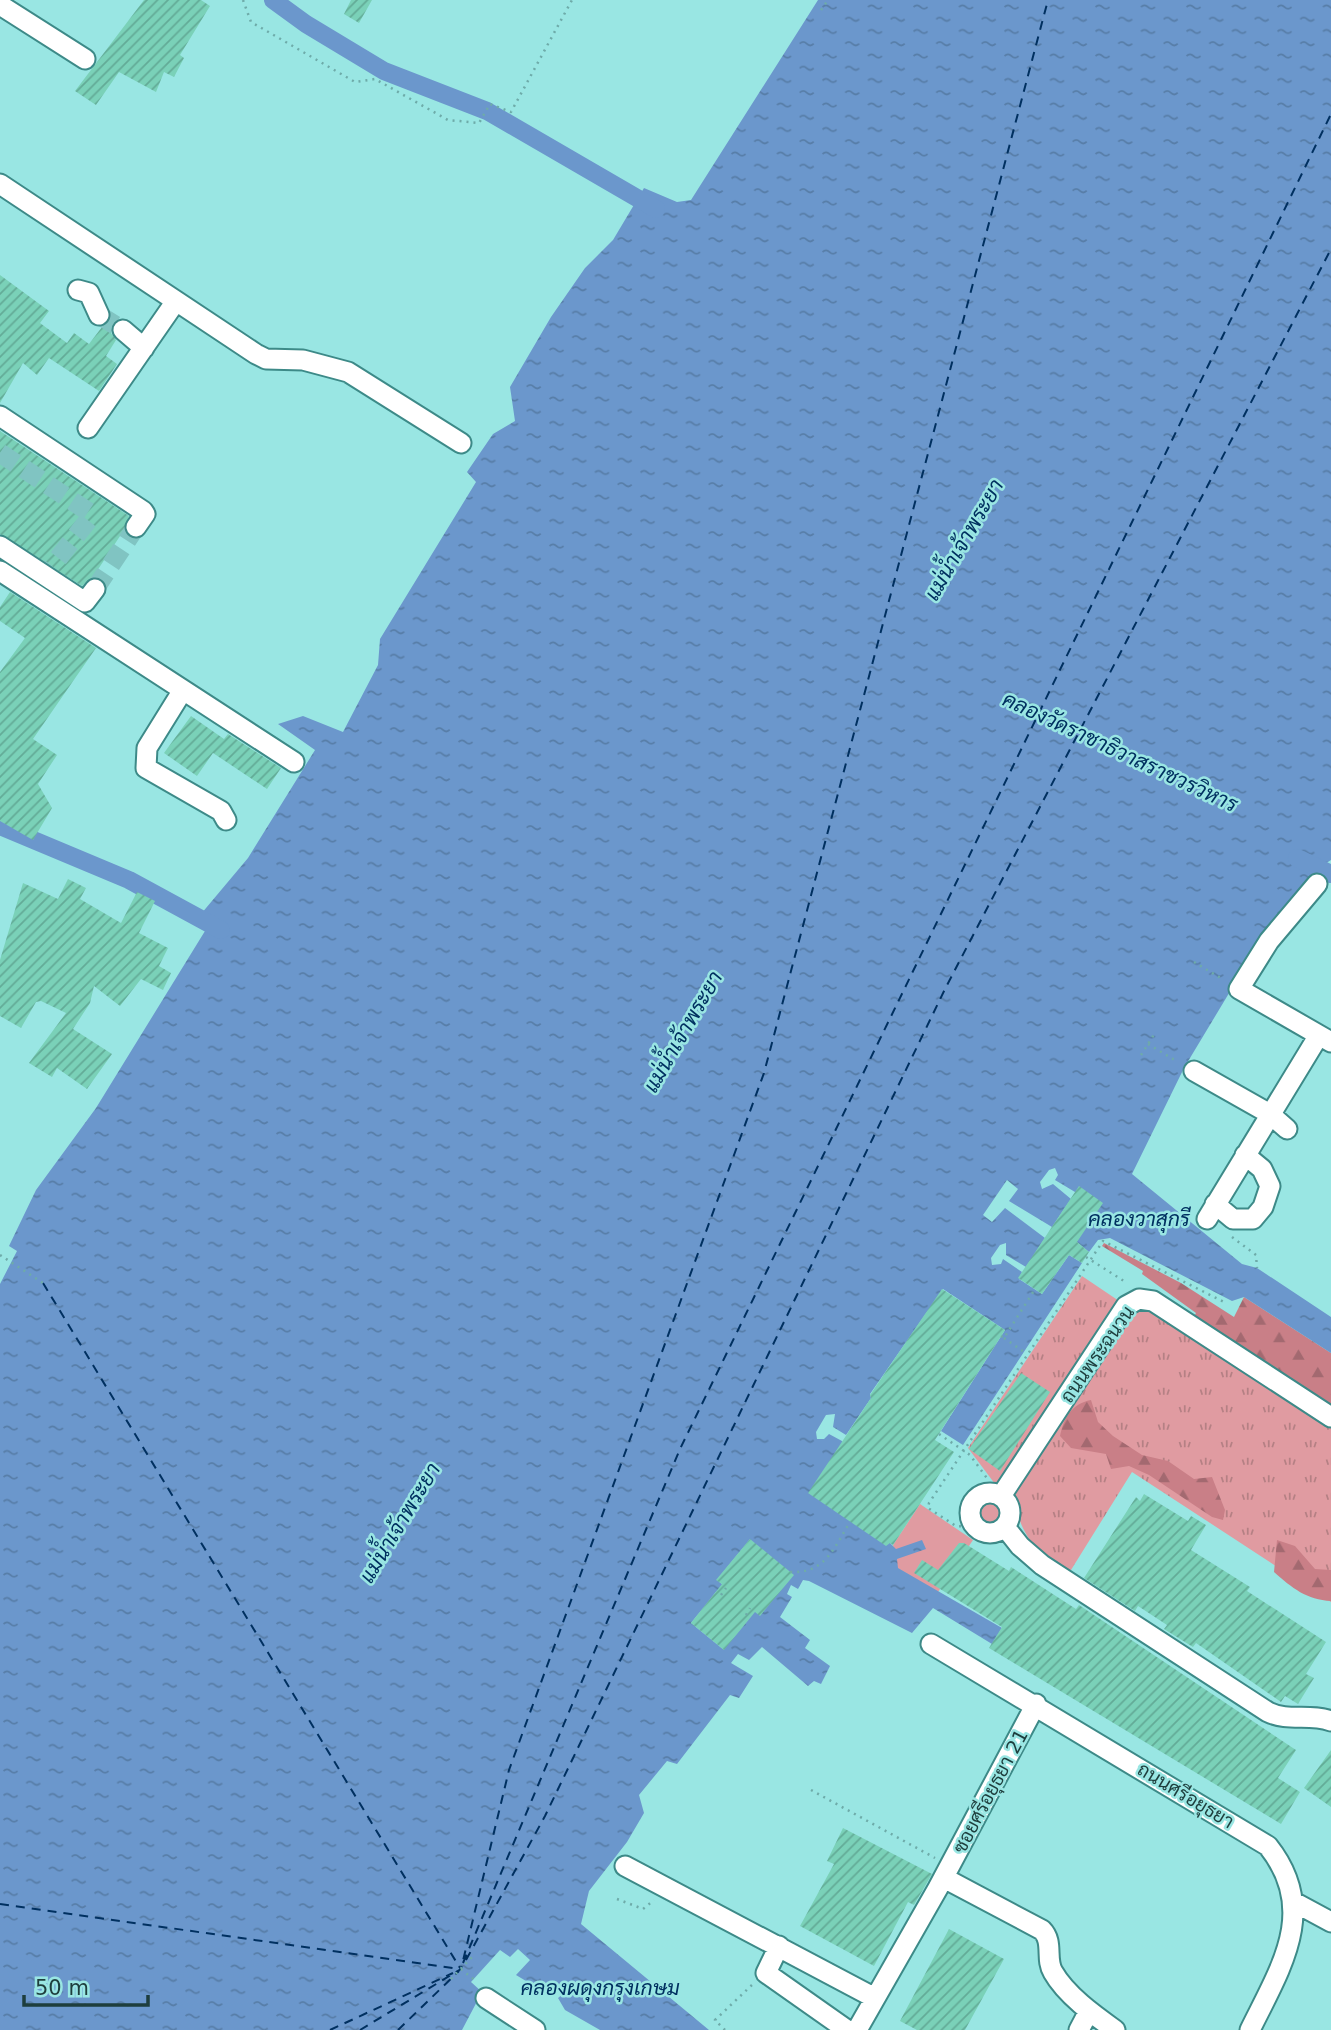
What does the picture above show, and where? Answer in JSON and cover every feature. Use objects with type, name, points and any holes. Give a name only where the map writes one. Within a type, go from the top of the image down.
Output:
[{"type":"street","points":[[4,4],[85,59]]},
{"type":"street","points":[[0,184],[266,359],[303,360],[348,372],[461,443]]},
{"type":"street","points":[[78,290],[89,293],[99,315]]},
{"type":"street","points":[[89,428],[176,301]]},
{"type":"street","points":[[123,330],[145,348]]},
{"type":"street","points":[[0,416],[142,511],[145,514],[136,527]]},
{"type":"street","points":[[0,545],[47,573],[85,602],[95,589]]},
{"type":"street","points":[[0,571],[294,762]]},
{"type":"street","points":[[183,690],[147,748],[146,768],[221,811],[226,820]]},
{"type":"street","points":[[1245,1155],[1262,1168],[1270,1186],[1263,1207],[1253,1219],[1233,1219],[1211,1212],[1245,1155],[1270,1114],[1325,1038],[1239,989],[1269,941],[1317,884]]},
{"type":"street","points":[[1194,1071],[1270,1114],[1287,1129]]},
{"type":"street","name":"ถนนพระฉนวน","points":[[997,1494],[1126,1306],[1143,1299],[1153,1301],[1331,1417]]},
{"type":"street","points":[[982,1494],[997,1494],[1010,1507],[1009,1521],[1005,1527],[987,1533],[975,1527],[970,1516],[972,1503],[982,1494]]},
{"type":"street","points":[[1005,1527],[1020,1546],[1042,1565],[1268,1712],[1278,1717],[1315,1716],[1331,1721]]},
{"type":"street","name":"ถนนศรีอยุธยา","points":[[931,1644],[1036,1704],[1268,1846],[1284,1866],[1294,1902],[1289,1949],[1250,2030]]},
{"type":"street","name":"ซอยศรีอยุธยา 21","points":[[857,2030],[873,1997],[947,1872],[1036,1704]]},
{"type":"street","points":[[625,1866],[873,1997]]},
{"type":"street","points":[[947,1872],[1042,1930],[1048,1938],[1053,1974],[1089,2011],[1115,2030]]},
{"type":"street","points":[[1294,1902],[1331,1922]]},
{"type":"street","points":[[779,1945],[766,1973],[847,2030]]},
{"type":"street","points":[[483,1992],[535,2030]]},
{"type":"street","points":[[1079,2030],[1089,2011]]},
{"type":"path","points":[[243,0],[251,22],[355,82],[375,79],[448,120],[480,123],[490,104],[511,112],[572,0]]},
{"type":"path","points":[[821,10],[828,0]]},
{"type":"path","points":[[1194,962],[1239,989]]},
{"type":"path","points":[[1141,1055],[1155,1033]]},
{"type":"path","points":[[1148,1044],[1194,1071]]},
{"type":"path","points":[[1211,1212],[1256,1255],[1257,1268]]},
{"type":"path","points":[[975,1527],[956,1527],[928,1505],[1100,1244],[1107,1241],[1226,1303]]},
{"type":"path","points":[[0,1255],[43,1283]]},
{"type":"path","points":[[1086,1257],[1133,1287],[1143,1299]]},
{"type":"path","points":[[1026,1354],[1002,1337],[1035,1289]]},
{"type":"path","points":[[939,1434],[979,1466],[997,1494]]},
{"type":"path","points":[[790,1572],[812,1571],[820,1565],[850,1522]]},
{"type":"path","points":[[721,1595],[726,1588]]},
{"type":"path","points":[[746,1615],[750,1608]]},
{"type":"path","points":[[811,1790],[947,1872]]},
{"type":"path","points":[[617,1899],[643,1909],[667,1889]]},
{"type":"path","points":[[451,1979],[473,1956]]},
{"type":"path","points":[[461,1969],[483,1992]]},
{"type":"path","points":[[725,2030],[715,2020],[766,1973]]},
{"type":"green space","points":[[1104,1243],[1181,1283],[1234,1317],[1244,1297],[1331,1353],[1331,1410],[1192,1320],[1196,1313],[1142,1274],[1143,1271],[1102,1246]]},
{"type":"green space","points":[[1082,1276],[1122,1303],[1000,1485],[995,1484],[968,1448]]},
{"type":"green space","points":[[1152,1310],[1331,1426],[1331,1602],[1132,1472],[1071,1570],[1048,1560],[1030,1540],[1018,1515],[1012,1491],[1132,1313]]},
{"type":"green space","points":[[1091,1400],[1098,1422],[1113,1436],[1142,1455],[1168,1461],[1194,1479],[1212,1477],[1225,1510],[1223,1520],[1212,1517],[1149,1475],[1129,1466],[1111,1469],[1106,1454],[1071,1448],[1060,1436],[1064,1423],[1073,1408]]},
{"type":"green space","points":[[991,1499],[1001,1503],[1005,1513],[1001,1523],[991,1527],[981,1523],[977,1513],[981,1503]]},
{"type":"green space","points":[[920,1504],[973,1540],[938,1592],[897,1568],[893,1545]]},
{"type":"green space","points":[[1277,1540],[1295,1546],[1315,1569],[1331,1570],[1331,1601],[1300,1592],[1274,1572]]},
{"type":"water","points":[[818,0],[1331,0],[1331,860],[1314,871],[1258,945],[1184,1068],[1132,1174],[1242,1264],[1257,1268],[1331,1317],[1331,1353],[1244,1297],[1232,1301],[1110,1238],[1098,1240],[1089,1252],[1077,1242],[1075,1192],[1055,1180],[1058,1175],[1055,1168],[1049,1170],[1040,1182],[1042,1189],[1053,1184],[1071,1199],[1052,1227],[1009,1201],[1018,1189],[1007,1180],[983,1215],[992,1222],[1005,1208],[1045,1238],[1026,1267],[1006,1255],[1006,1243],[1000,1245],[991,1258],[992,1265],[1001,1264],[1003,1259],[1022,1272],[1019,1279],[1042,1294],[1069,1255],[1082,1263],[963,1445],[941,1431],[1005,1330],[943,1289],[870,1394],[871,1398],[846,1435],[833,1427],[835,1414],[826,1415],[816,1432],[817,1439],[824,1439],[829,1434],[842,1441],[890,1543],[896,1549],[922,1540],[926,1549],[897,1559],[898,1568],[1002,1628],[992,1644],[933,1608],[912,1633],[809,1581],[803,1580],[798,1589],[791,1585],[787,1594],[792,1597],[780,1617],[810,1640],[805,1648],[830,1666],[821,1684],[814,1681],[808,1686],[762,1647],[749,1660],[738,1654],[731,1663],[753,1676],[739,1698],[730,1695],[677,1764],[667,1761],[639,1795],[644,1813],[627,1842],[589,1891],[581,1924],[709,2030],[600,2030],[565,2010],[558,1998],[564,1993],[562,1984],[546,1986],[546,1993],[516,1975],[530,1960],[518,1949],[510,1957],[500,1950],[471,1982],[482,1992],[462,2030],[0,2030],[0,1284],[17,1251],[9,1246],[36,1190],[96,1108],[205,931],[201,914],[248,858],[315,750],[278,724],[303,716],[343,732],[378,665],[380,639],[476,482],[467,472],[493,434],[515,421],[510,387],[551,317],[585,268],[613,240],[644,188],[677,202],[691,200]],"holes":[[[750,1539],[760,1615],[717,1580]],[[716,1592],[724,1650],[691,1623]]]},
{"type":"building","points":[[144,0],[201,0],[210,6],[180,55],[184,58],[174,77],[164,72],[156,92],[119,72],[96,105],[75,91]]},
{"type":"building","points":[[351,0],[372,0],[359,23],[344,14]]},
{"type":"building","points":[[0,275],[49,311],[40,323],[67,343],[74,333],[89,344],[102,327],[109,322],[113,324],[111,333],[116,340],[106,356],[117,364],[99,391],[49,358],[37,375],[23,363],[0,403]]},
{"type":"building","points":[[0,431],[129,516],[124,530],[93,577],[82,586],[0,534]]},
{"type":"building","points":[[10,592],[96,648],[33,739],[57,755],[38,784],[52,808],[33,840],[0,821],[0,672],[25,638],[0,621],[0,607]]},
{"type":"building","points":[[191,716],[224,739],[228,734],[281,768],[267,789],[213,753],[197,776],[164,753]]},
{"type":"building","points":[[68,879],[86,888],[80,899],[121,923],[137,892],[155,901],[139,933],[168,948],[159,966],[171,973],[163,990],[141,979],[120,1006],[94,986],[90,1003],[73,1029],[112,1054],[87,1089],[57,1068],[52,1077],[29,1063],[66,1013],[41,1001],[36,1002],[21,1028],[0,1016],[0,960],[23,883],[58,899]]},
{"type":"building","points":[[1079,1186],[1103,1203],[1077,1242],[1089,1252],[1082,1263],[1069,1255],[1042,1294],[1018,1278]]},
{"type":"building","points":[[942,1289],[1005,1330],[935,1440],[954,1452],[893,1545],[890,1543],[886,1546],[808,1493]]},
{"type":"building","points":[[1021,1373],[1050,1392],[1000,1471],[969,1449]]},
{"type":"building","points":[[1144,1494],[1188,1521],[1191,1516],[1206,1525],[1191,1550],[1250,1587],[1247,1591],[1326,1642],[1306,1674],[1314,1678],[1298,1704],[1285,1696],[1281,1702],[1196,1643],[1193,1647],[1164,1629],[1167,1625],[1138,1606],[1135,1611],[1084,1578],[1136,1497],[1140,1501]]},
{"type":"building","points":[[750,1539],[794,1575],[760,1616],[755,1612],[724,1650],[691,1623],[722,1584],[716,1580]]},
{"type":"building","points":[[959,1543],[964,1543],[1009,1571],[1011,1567],[1076,1609],[1079,1605],[1296,1750],[1278,1778],[1300,1792],[1281,1824],[989,1648],[1002,1627],[914,1573],[922,1560],[938,1570]]},
{"type":"building","points":[[1331,1750],[1331,1807],[1304,1788]]},
{"type":"building","points":[[843,1828],[932,1874],[914,1905],[908,1902],[874,1966],[800,1926],[834,1864],[827,1861]]},
{"type":"building","points":[[949,1929],[1004,1959],[965,2030],[917,2030],[900,2021]]},
{"type":"waterway","points":[[273,0],[306,24],[384,71],[487,111],[656,209]]},
{"type":"waterway","points":[[0,826],[129,880],[221,930]]},
{"type":"waterway","name":"คลองวัดราชาธิวาสราชวรวิหาร","points":[[1297,858],[1331,874]]},
{"type":"ferry route","points":[[360,2030],[461,1969],[509,1770],[764,1073],[1048,0]]},
{"type":"ferry route","points":[[463,1963],[680,1449],[1331,114]]},
{"type":"ferry route","points":[[466,1960],[545,1816],[945,989],[1331,249]]},
{"type":"ferry route","points":[[43,1283],[460,1968]]},
{"type":"ferry route","points":[[0,1904],[460,1969]]},
{"type":"ferry route","points":[[398,2030],[459,1971]]},
{"type":"ferry route","points":[[330,2030],[453,1973]]},
{"type":"tunnel","points":[[99,315],[123,330]]},
{"type":"tunnel","points":[[0,453],[89,512],[90,518],[49,570]]},
{"type":"tunnel","points":[[95,589],[136,527]]},
{"type":"water label","name":"แม่น้ำเจ้าพระยา","points":[[964,540]]},
{"type":"water label","name":"แม่น้ำเจ้าพระยา","points":[[683,1032]]},
{"type":"water label","name":"คลองวาสุกรี","points":[[1139,1219]]},
{"type":"water label","name":"แม่น้ำเจ้าพระยา","points":[[400,1523]]},
{"type":"water label","name":"คลองผดุงกรุงเกษม","points":[[600,1988]]}]
